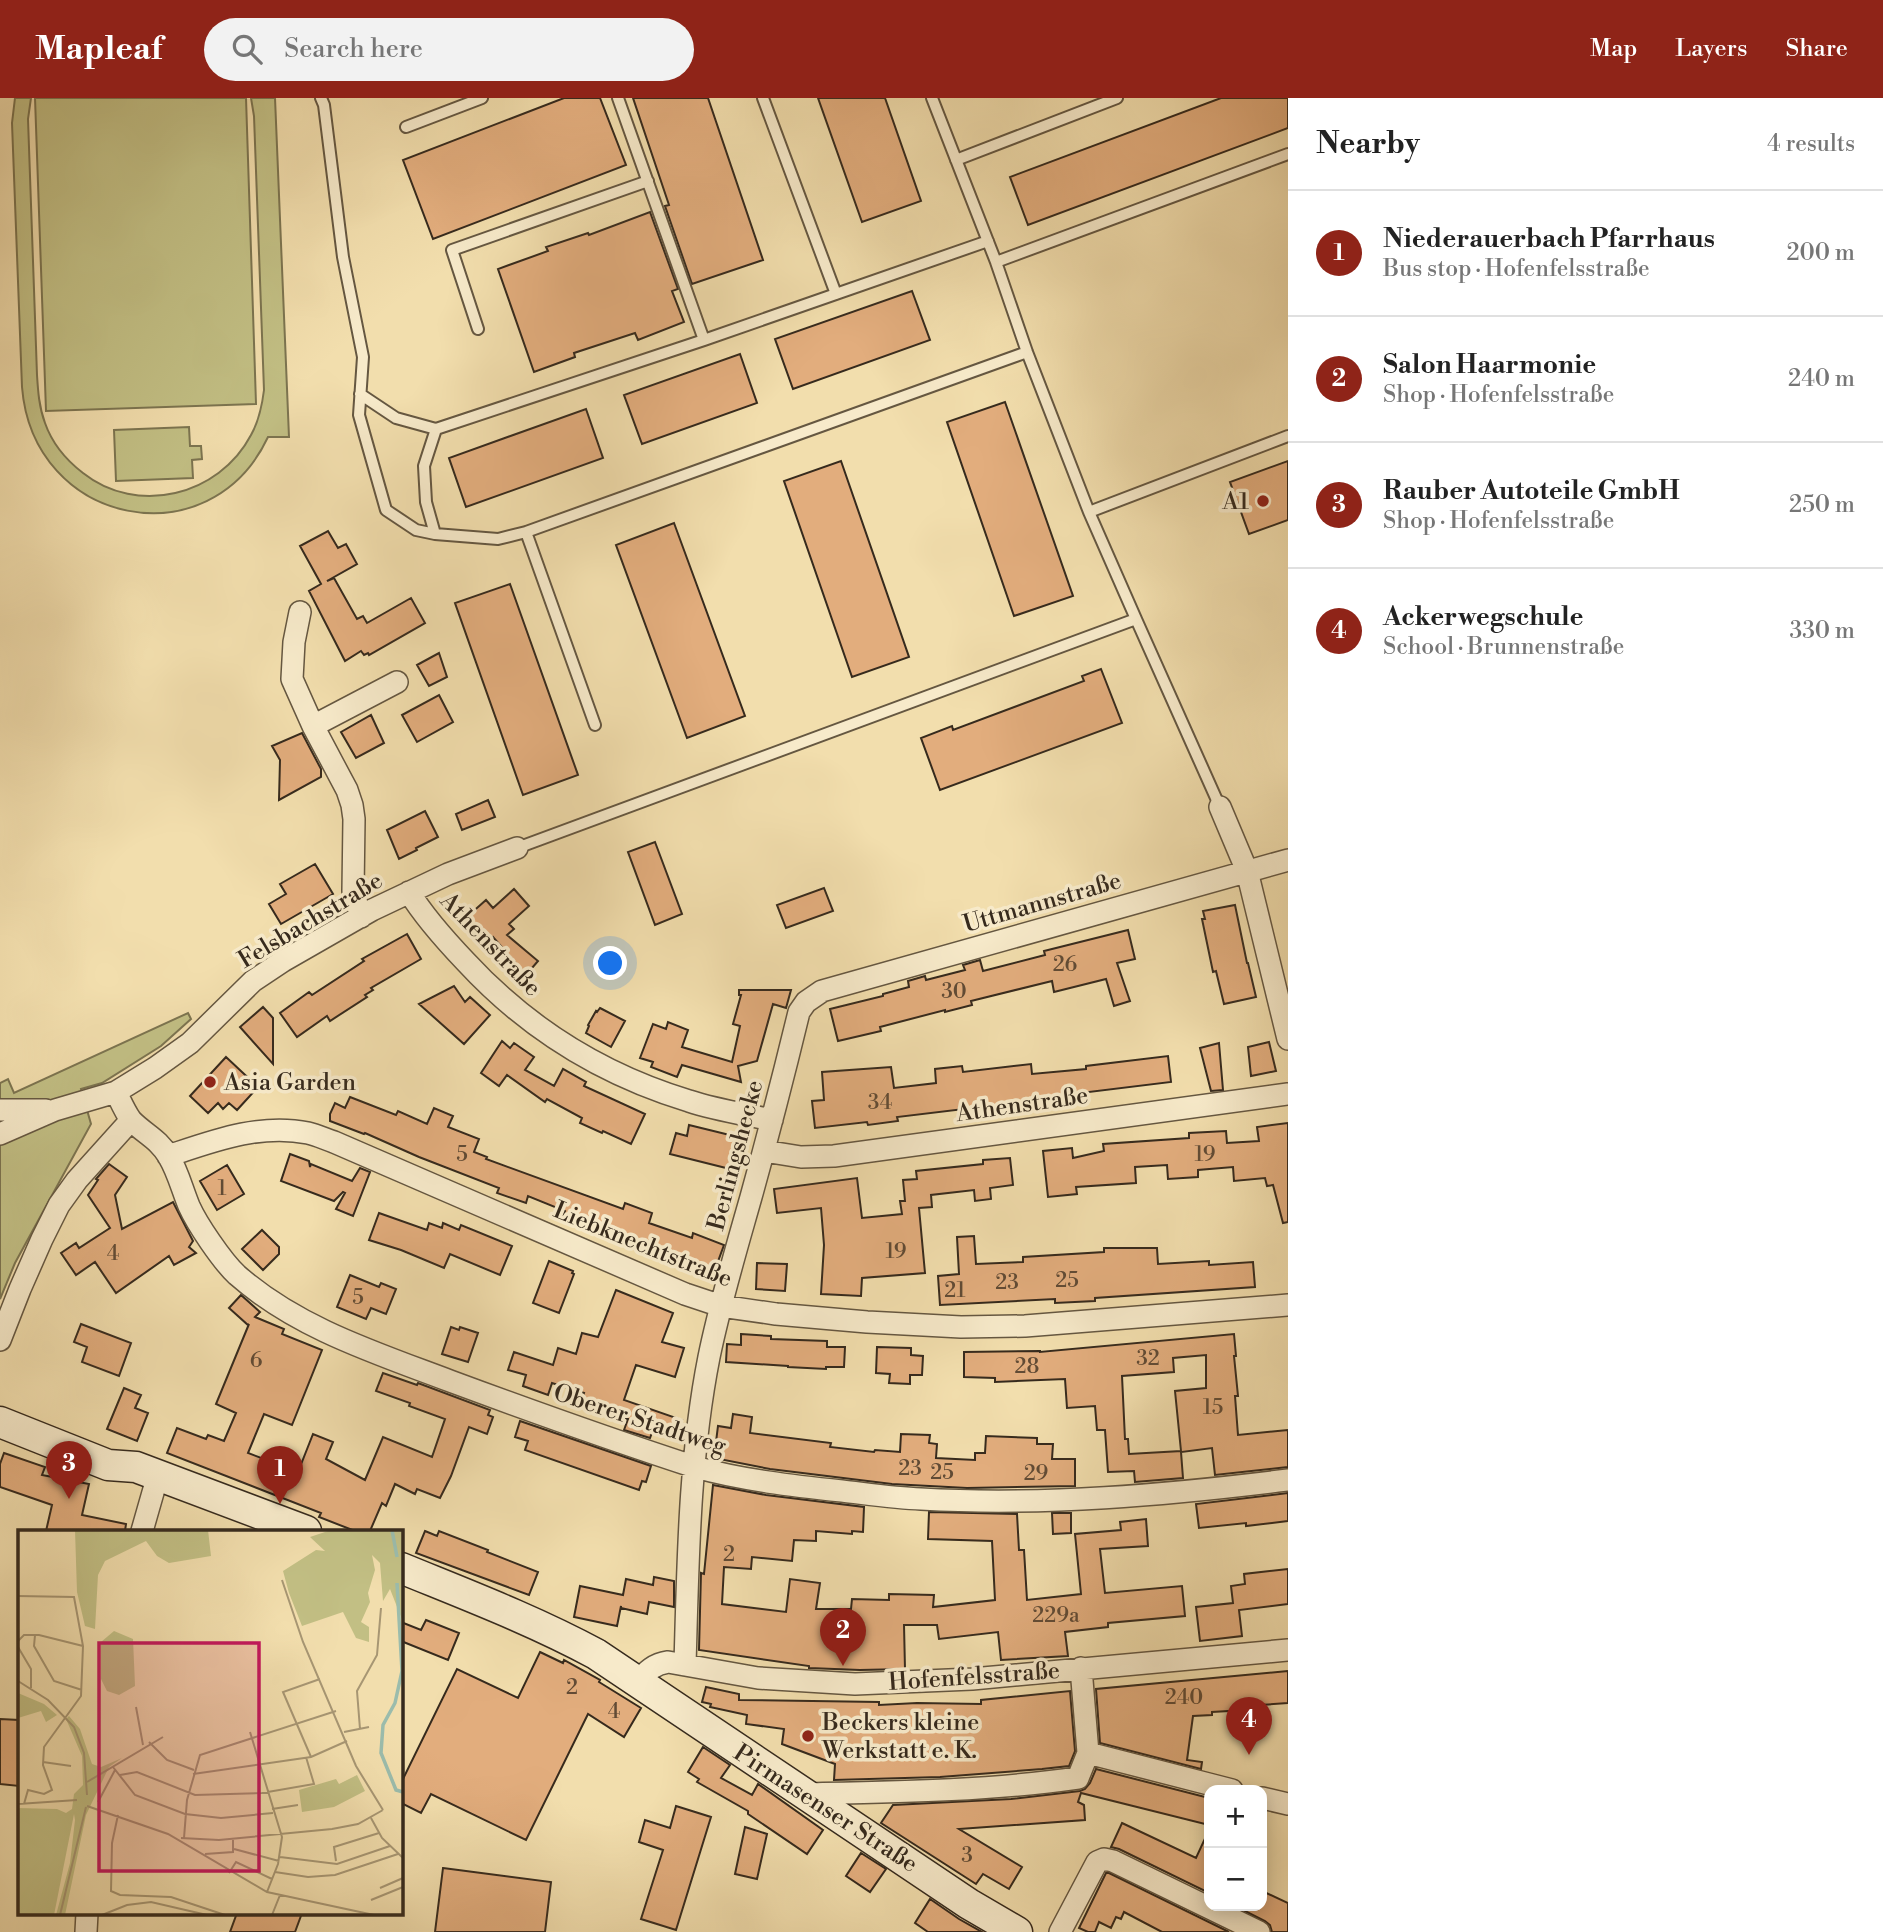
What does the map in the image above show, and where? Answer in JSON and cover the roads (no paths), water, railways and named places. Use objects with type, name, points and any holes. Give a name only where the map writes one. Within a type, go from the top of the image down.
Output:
[{"type":"main road","points":[[0,1402],[136,1463],[304,1530]]},
{"type":"main road","points":[[0,1422],[108,1465],[136,1463]]},
{"type":"main road","points":[[402,1569],[560,1635],[596,1654],[637,1682]]},
{"type":"main road","name":"Pirmasenser Straße","points":[[637,1682],[969,1904],[1017,1932]]},
{"type":"street","points":[[300,612],[294,642],[292,680],[352,805],[353,891],[361,917]]},
{"type":"street","points":[[313,726],[397,682]]},
{"type":"street","points":[[1220,807],[1247,872],[1288,1039]]},
{"type":"street","name":"Felsbachstraße","points":[[4,1131],[55,1110],[116,1092],[190,1044],[253,981],[284,961],[409,892],[517,848]]},
{"type":"street","name":"Uttmannstraße","points":[[812,997],[822,991],[1288,860]]},
{"type":"street","name":"Athenstraße","points":[[409,892],[443,938],[500,997],[562,1044],[619,1075],[655,1090],[691,1102],[772,1120]]},
{"type":"street","name":"Berlingshecke","points":[[685,1665],[690,1529],[709,1357],[799,1012],[812,997]]},
{"type":"street","points":[[0,1340],[25,1276],[59,1205],[77,1180],[131,1120],[116,1092]]},
{"type":"street","name":"Athenstraße","points":[[764,1151],[802,1157],[834,1156],[1288,1094]]},
{"type":"street","name":"Felsbachstraße","points":[[0,1110],[55,1110]]},
{"type":"street","name":"Oberer Stadtweg","points":[[131,1120],[160,1144],[177,1174],[189,1208],[235,1272],[295,1317],[347,1340],[536,1413],[695,1467],[720,1474],[813,1488],[919,1499],[982,1501],[1117,1497],[1288,1480]]},
{"type":"street","name":"Liebknechtstraße","points":[[168,1156],[225,1137],[254,1132],[284,1130],[309,1133],[653,1281],[721,1306],[802,1316],[961,1327],[1025,1326],[1288,1305]]},
{"type":"street","points":[[136,1463],[142,1530]]},
{"type":"street","name":"Hofenfelsstraße","points":[[637,1682],[649,1669],[668,1662],[758,1678],[855,1684],[972,1679],[1288,1650]]},
{"type":"street","points":[[802,1794],[988,1788],[1078,1778],[1088,1753],[1081,1668]]},
{"type":"street","points":[[1088,1753],[1212,1785]]},
{"type":"street","points":[[1267,1799],[1288,1804]]},
{"type":"street","points":[[1060,1932],[1097,1862],[1104,1859],[1259,1932]]},
{"type":"street","points":[[86,1932],[87,1914]]},
{"type":"lane","points":[[321,98],[343,257],[363,357],[359,415],[386,510],[416,530],[498,539],[526,532],[1027,352]]},
{"type":"lane","points":[[406,127],[482,98]]},
{"type":"lane","points":[[618,98],[704,340]]},
{"type":"lane","points":[[762,98],[835,294]]},
{"type":"lane","points":[[932,98],[1089,512],[1220,807]]},
{"type":"lane","points":[[956,160],[1117,98]]},
{"type":"lane","points":[[996,262],[1288,154]]},
{"type":"lane","points":[[478,329],[452,250],[648,181]]},
{"type":"lane","points":[[360,394],[396,418],[436,429],[704,340],[988,241]]},
{"type":"lane","points":[[435,534],[426,502],[425,466],[436,429]]},
{"type":"lane","points":[[1089,512],[1288,436]]},
{"type":"lane","points":[[526,532],[595,725]]},
{"type":"lane","points":[[517,848],[1136,619]]},
{"type":"place","name":"A1","points":[[1263,501]]},
{"type":"place","name":"Asia Garden","points":[[210,1082]]},
{"type":"place","name":"Rauber Autoteile GmbH","points":[[69,1499]]},
{"type":"place","name":"Niederauerbach Pfarrhaus","points":[[280,1504]]},
{"type":"place","name":"Salon Haarmonie","points":[[843,1666]]},
{"type":"place","name":"Beckers kleine Werkstatt e. K.","points":[[808,1736]]},
{"type":"place","name":"Ackerwegschule","points":[[1249,1755]]}]
